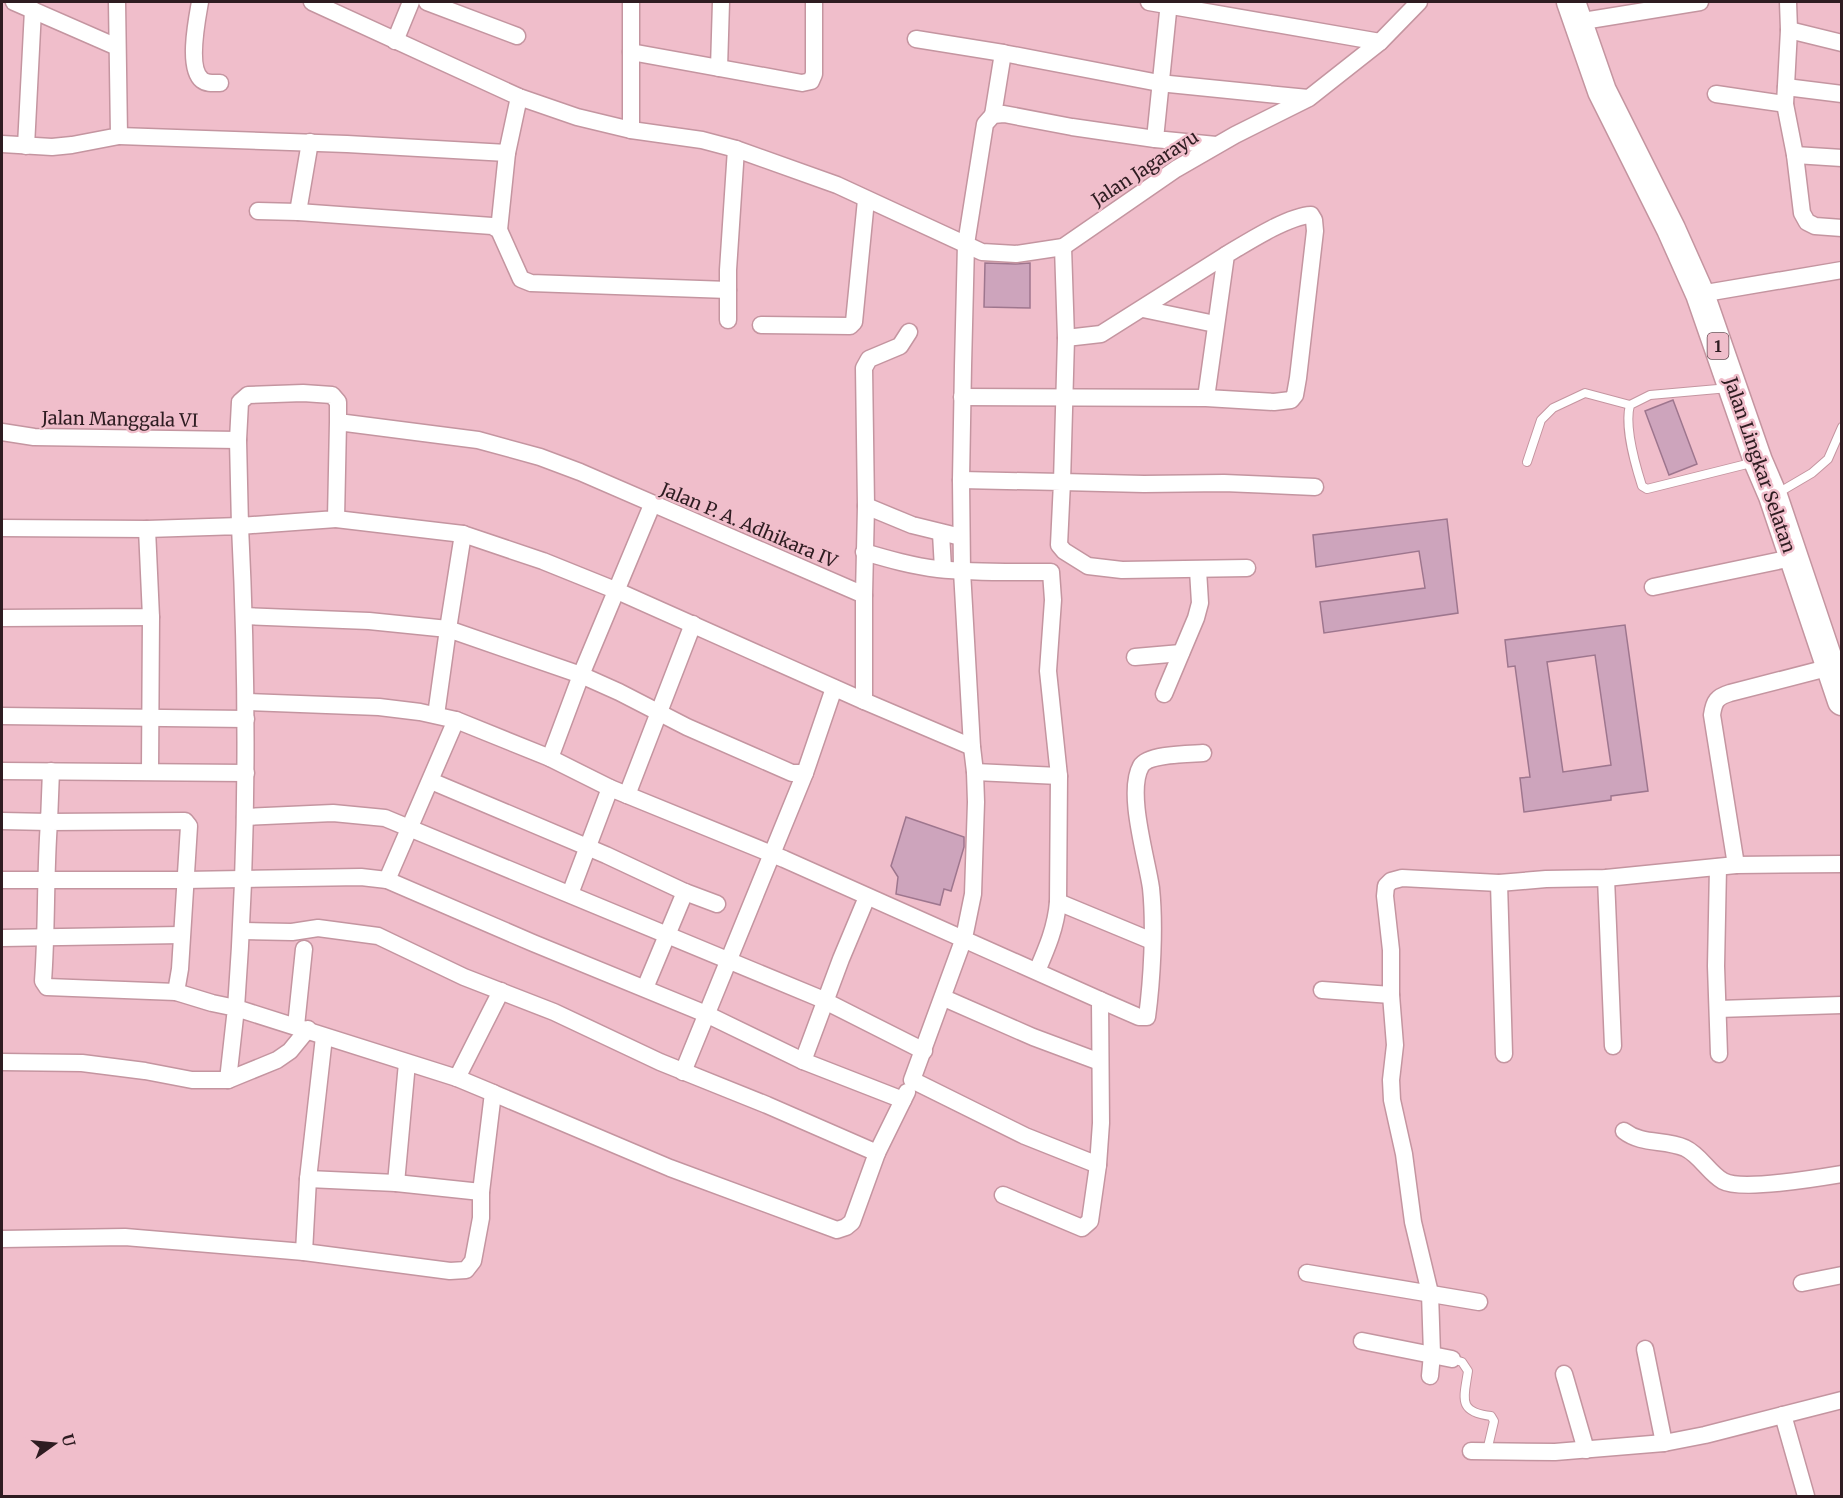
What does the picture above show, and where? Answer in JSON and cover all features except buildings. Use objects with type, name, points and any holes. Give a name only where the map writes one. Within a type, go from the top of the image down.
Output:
[{"type":"highway","name":"Jalan Lingkar Selatan","points":[[1574,12],[1602,91],[1671,229],[1700,294],[1758,461],[1773,496],[1842,701]]},
{"type":"street","points":[[14,2],[117,47]]},
{"type":"street","points":[[117,2],[119,136]]},
{"type":"street","points":[[200,2],[196,28],[195,68],[200,79],[207,83],[220,83]]},
{"type":"street","name":"Jalan Jagarayu","points":[[312,2],[519,97],[576,117],[631,130],[702,140],[736,149],[837,185],[982,252],[998,254],[1016,254],[1063,247],[1176,169],[1216,145],[1309,98],[1380,42],[1419,2]]},
{"type":"street","points":[[395,41],[411,2]]},
{"type":"street","points":[[427,2],[517,36]]},
{"type":"street","points":[[631,2],[631,130]]},
{"type":"street","points":[[719,68],[721,2]]},
{"type":"street","points":[[631,52],[802,83],[811,81],[814,74],[814,2]]},
{"type":"street","points":[[1149,2],[1169,3],[1380,42]]},
{"type":"street","points":[[1574,12],[1700,2]]},
{"type":"street","points":[[1788,2],[1786,95],[1802,213],[1807,222],[1815,226],[1842,228]]},
{"type":"street","points":[[1155,139],[1169,3]]},
{"type":"street","points":[[26,146],[33,10]]},
{"type":"street","points":[[1789,30],[1842,43]]},
{"type":"street","points":[[916,39],[1004,53],[1159,83],[1309,98]]},
{"type":"street","points":[[51,771],[45,880],[46,938],[43,981],[47,987],[176,992],[236,1008],[458,1078],[670,1167],[837,1230],[846,1227],[852,1222],[877,1153],[912,1080],[944,998],[964,938],[974,879],[975,772],[962,571],[962,397],[966,244],[985,124],[993,115],[1004,53]]},
{"type":"street","points":[[1716,93],[1842,94]]},
{"type":"street","points":[[519,97],[507,153],[500,230],[521,279],[531,283],[728,290]]},
{"type":"street","points":[[993,115],[1004,114],[1072,127],[1216,145]]},
{"type":"street","points":[[2,144],[72,145],[119,136],[310,142],[507,153]]},
{"type":"street","points":[[298,212],[310,142]]},
{"type":"street","points":[[728,320],[728,270],[736,149]]},
{"type":"street","points":[[1795,155],[1842,158]]},
{"type":"street","points":[[761,325],[850,326],[854,322],[865,199]]},
{"type":"street","points":[[258,211],[475,224],[492,226],[500,230]]},
{"type":"street","points":[[962,397],[1206,398],[1284,402],[1291,400],[1295,395],[1314,242],[1314,220],[1311,215],[1298,218],[1249,241],[1101,334],[1066,338]]},
{"type":"street","points":[[1063,247],[1066,338],[1059,545],[1064,551],[1088,566],[1122,570],[1247,568]]},
{"type":"street","points":[[1206,398],[1226,255]]},
{"type":"street","points":[[1700,294],[1842,270]]},
{"type":"street","points":[[1143,309],[1215,324]]},
{"type":"street","name":"Jalan P. A. Adhikara IV","points":[[338,422],[478,440],[540,457],[580,472],[864,595],[866,508],[864,368],[869,359],[900,346],[909,332]]},
{"type":"street","points":[[228,1080],[242,931],[246,711],[238,440],[240,402],[248,395],[303,393],[332,395],[338,402],[336,519]]},
{"type":"street","name":"Jalan Manggala VI","points":[[2,432],[34,437],[238,440]]},
{"type":"street","points":[[961,480],[1144,484],[1224,483],[1315,487]]},
{"type":"street","points":[[550,758],[615,590],[652,505]]},
{"type":"street","points":[[866,508],[941,534],[962,537]]},
{"type":"street","points":[[2,528],[147,529],[240,526],[336,519],[463,534],[543,561],[615,590],[972,747]]},
{"type":"street","points":[[147,529],[151,617],[150,771]]},
{"type":"street","points":[[436,715],[463,534]]},
{"type":"street","points":[[941,534],[943,568]]},
{"type":"street","points":[[864,550],[909,564],[962,571],[1051,572],[1053,600],[1048,671],[1059,776],[1058,902],[1057,918],[1037,971]]},
{"type":"street","points":[[1653,587],[1792,558]]},
{"type":"street","points":[[1164,694],[1196,618],[1200,603],[1198,570]]},
{"type":"street","points":[[864,595],[864,701]]},
{"type":"street","points":[[244,616],[369,621],[448,629],[581,675],[687,727],[792,773],[805,773]]},
{"type":"street","points":[[2,618],[151,617]]},
{"type":"street","points":[[627,795],[657,712],[693,624]]},
{"type":"street","points":[[1135,657],[1181,653]]},
{"type":"street","points":[[1736,865],[1712,715],[1714,702],[1719,696],[1831,667]]},
{"type":"street","points":[[683,1072],[727,959],[805,773],[834,688]]},
{"type":"street","points":[[2,716],[152,717],[379,706],[456,720],[550,758],[610,788],[772,854],[1139,1017],[1147,1017],[1152,941],[1151,888],[1138,813],[1139,773],[1142,765],[1149,759],[1203,753]]},
{"type":"street","points":[[387,880],[456,720]]},
{"type":"street","points":[[2,771],[246,772]]},
{"type":"street","points":[[975,772],[1059,776]]},
{"type":"street","points":[[431,782],[717,904]]},
{"type":"street","points":[[570,894],[610,788]]},
{"type":"street","points":[[245,817],[333,813],[385,818],[825,1001],[924,1051]]},
{"type":"street","points":[[2,821],[185,821],[189,826],[176,992]]},
{"type":"street","points":[[1430,1376],[1432,1354],[1430,1293],[1417,1242],[1404,1154],[1392,1100],[1391,1080],[1395,1045],[1386,886],[1391,881],[1402,878],[1499,883],[1546,879],[1606,878],[1736,865],[1842,864]]},
{"type":"street","points":[[1718,867],[1716,966],[1719,1054]]},
{"type":"street","points":[[2,879],[185,880],[361,877],[387,880],[532,943],[706,1014],[803,1061],[903,1100]]},
{"type":"street","points":[[1606,878],[1613,1046]]},
{"type":"street","points":[[1499,883],[1504,1054]]},
{"type":"street","points":[[645,988],[685,892]]},
{"type":"street","points":[[803,1061],[867,897]]},
{"type":"street","points":[[1058,902],[1152,941]]},
{"type":"street","points":[[242,931],[292,932],[318,928],[378,936],[464,977],[554,1012],[683,1072],[767,1105],[877,1153]]},
{"type":"street","points":[[2,938],[181,935]]},
{"type":"street","points":[[2,1062],[82,1063],[192,1080],[228,1080],[277,1060],[290,1051],[302,1028],[304,949]]},
{"type":"street","points":[[1322,990],[1391,995]]},
{"type":"street","points":[[458,1078],[501,991]]},
{"type":"street","points":[[944,998],[1034,1037],[1100,1062]]},
{"type":"street","points":[[1003,1195],[1082,1228],[1090,1221],[1101,1123],[1100,1000]]},
{"type":"street","points":[[1718,1009],[1842,1005]]},
{"type":"street","points":[[304,1252],[308,1179],[324,1037]]},
{"type":"street","points":[[396,1183],[407,1063]]},
{"type":"street","points":[[912,1080],[1025,1136],[1098,1165]]},
{"type":"street","points":[[2,1239],[125,1237],[304,1252],[450,1271],[466,1270],[473,1261],[481,1218],[481,1192],[493,1093]]},
{"type":"street","points":[[1624,1131],[1640,1140],[1687,1149],[1719,1179],[1730,1184],[1801,1181],[1842,1174]]},
{"type":"street","points":[[308,1179],[396,1183],[481,1192]]},
{"type":"street","points":[[1307,1273],[1479,1302]]},
{"type":"street","points":[[1802,1283],[1842,1275]]},
{"type":"street","points":[[1362,1341],[1452,1359]]},
{"type":"street","points":[[1645,1349],[1664,1443]]},
{"type":"street","points":[[1564,1374],[1586,1449]]},
{"type":"street","points":[[1479,1451],[1555,1452],[1664,1443],[1842,1400]]},
{"type":"street","points":[[1783,1414],[1806,1497]]},
{"type":"lane","points":[[1527,462],[1541,420],[1553,408],[1585,393],[1630,405],[1650,395],[1732,387]]},
{"type":"lane","points":[[1630,405],[1627,414],[1628,427],[1642,486],[1647,489],[1758,461]]},
{"type":"lane","points":[[1773,496],[1812,473],[1828,459],[1842,427]]},
{"type":"lane","points":[[1452,1359],[1461,1362],[1468,1371],[1464,1397],[1467,1408],[1476,1414],[1491,1416],[1494,1421],[1479,1451]]}]
